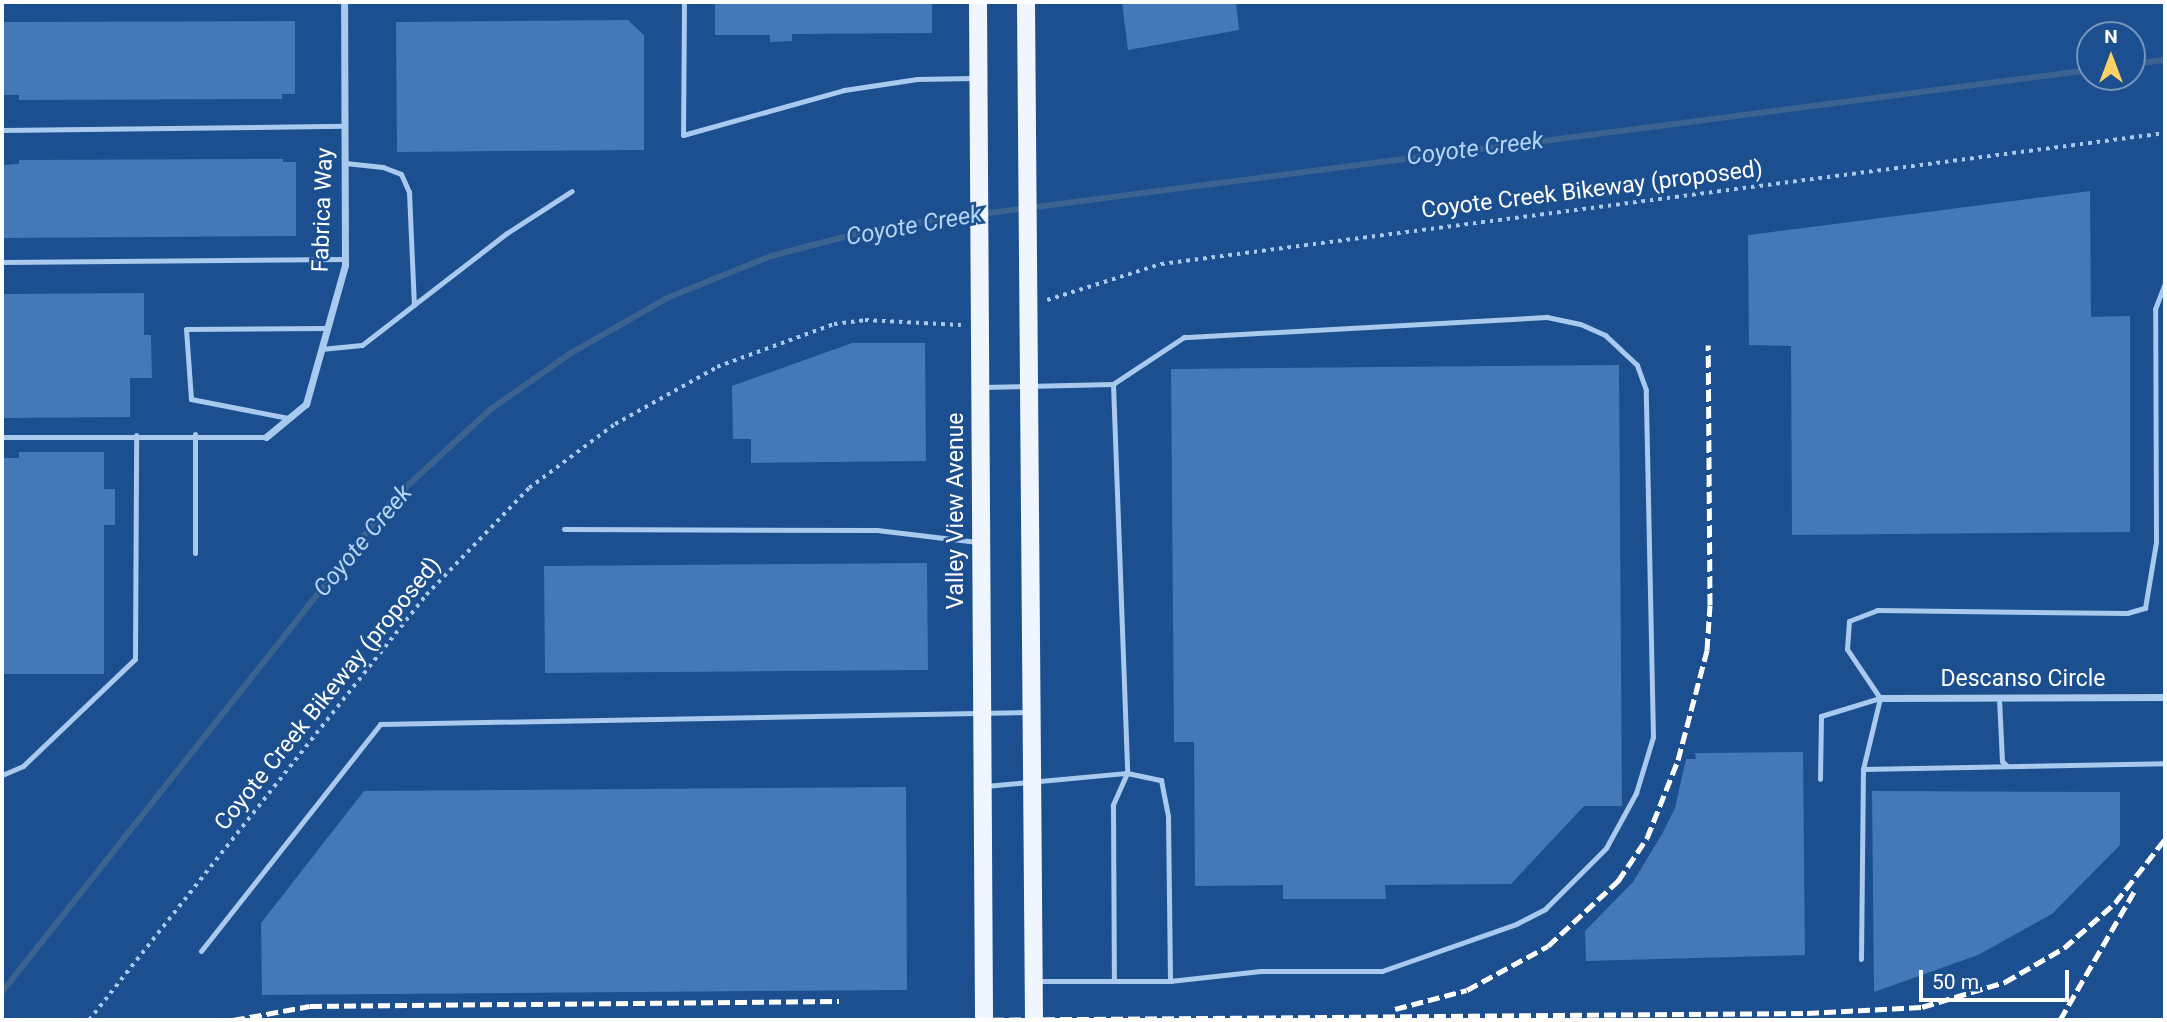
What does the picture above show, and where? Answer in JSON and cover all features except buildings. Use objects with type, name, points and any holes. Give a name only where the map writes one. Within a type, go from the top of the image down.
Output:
[{"type":"main road","name":"Valley View Avenue","points":[[978,2],[984,1020]]},
{"type":"main road","points":[[1026,2],[1034,1020]]},
{"type":"street","name":"Fabrica Way","points":[[266,437],[306,404],[345,259],[344,2]]},
{"type":"street","name":"Descanso Circle","points":[[1881,698],[2165,697]]},
{"type":"lane","points":[[684,2],[683,135],[844,90],[917,79],[979,78]]},
{"type":"lane","points":[[2,130],[345,126]]},
{"type":"lane","points":[[345,163],[383,167],[401,174],[409,192],[414,305]]},
{"type":"lane","points":[[321,349],[362,345],[508,233],[572,191]]},
{"type":"lane","points":[[2,262],[345,259]]},
{"type":"lane","points":[[1861,959],[1863,769],[1881,698],[1847,649],[1849,621],[1877,610],[2127,613],[2145,608],[2156,541],[2155,309],[2165,283]]},
{"type":"lane","points":[[979,387],[1113,384],[1184,337],[1546,317],[1580,324],[1612,340],[1637,365],[1646,390],[1653,737],[1636,793],[1606,848],[1545,909],[1516,924],[1382,971],[1260,971],[1170,981],[1034,981]]},
{"type":"lane","points":[[288,418],[191,398],[187,329],[327,328]]},
{"type":"lane","points":[[1113,384],[1127,773],[1113,805],[1114,979]]},
{"type":"lane","points":[[2,437],[195,434],[266,437]]},
{"type":"lane","points":[[195,434],[195,553]]},
{"type":"lane","points":[[2,775],[23,766],[135,659],[136,435]]},
{"type":"lane","points":[[564,529],[877,530],[980,542]]},
{"type":"lane","points":[[2156,541],[2165,541]]},
{"type":"lane","points":[[1820,779],[1821,716],[1881,698]]},
{"type":"lane","points":[[1999,698],[2002,761],[2007,767]]},
{"type":"lane","points":[[201,951],[380,724],[1031,712]]},
{"type":"lane","points":[[1863,769],[2165,763]]},
{"type":"lane","points":[[982,786],[1032,784],[1127,773],[1161,780],[1168,817],[1170,981]]},
{"type":"path","name":"Coyote Creek Bikeway (proposed)","points":[[1028,291],[1052,299],[1161,264],[2165,133]]},
{"type":"path","name":"Coyote Creek Bikeway (proposed)","points":[[89,1020],[426,595],[529,488],[615,424],[717,367],[834,324],[865,320],[980,326]]},
{"type":"waterway","name":"Coyote Creek","points":[[2146,62],[2165,60]]},
{"type":"waterway","name":"Coyote Creek","points":[[2,992],[393,499],[491,409],[571,353],[667,298],[771,256],[882,227],[2076,72]]},
{"type":"railway","points":[[1395,1009],[1467,990],[1548,946],[1618,881],[1647,838],[1678,760],[1707,650],[1710,605],[1708,345]]},
{"type":"railway","points":[[958,1020],[1807,1013],[1922,1007],[2005,982],[2064,948],[2115,903],[2165,839]]},
{"type":"railway","points":[[2060,1020],[2134,892]]},
{"type":"railway","points":[[233,1020],[310,1006],[839,1001]]}]
